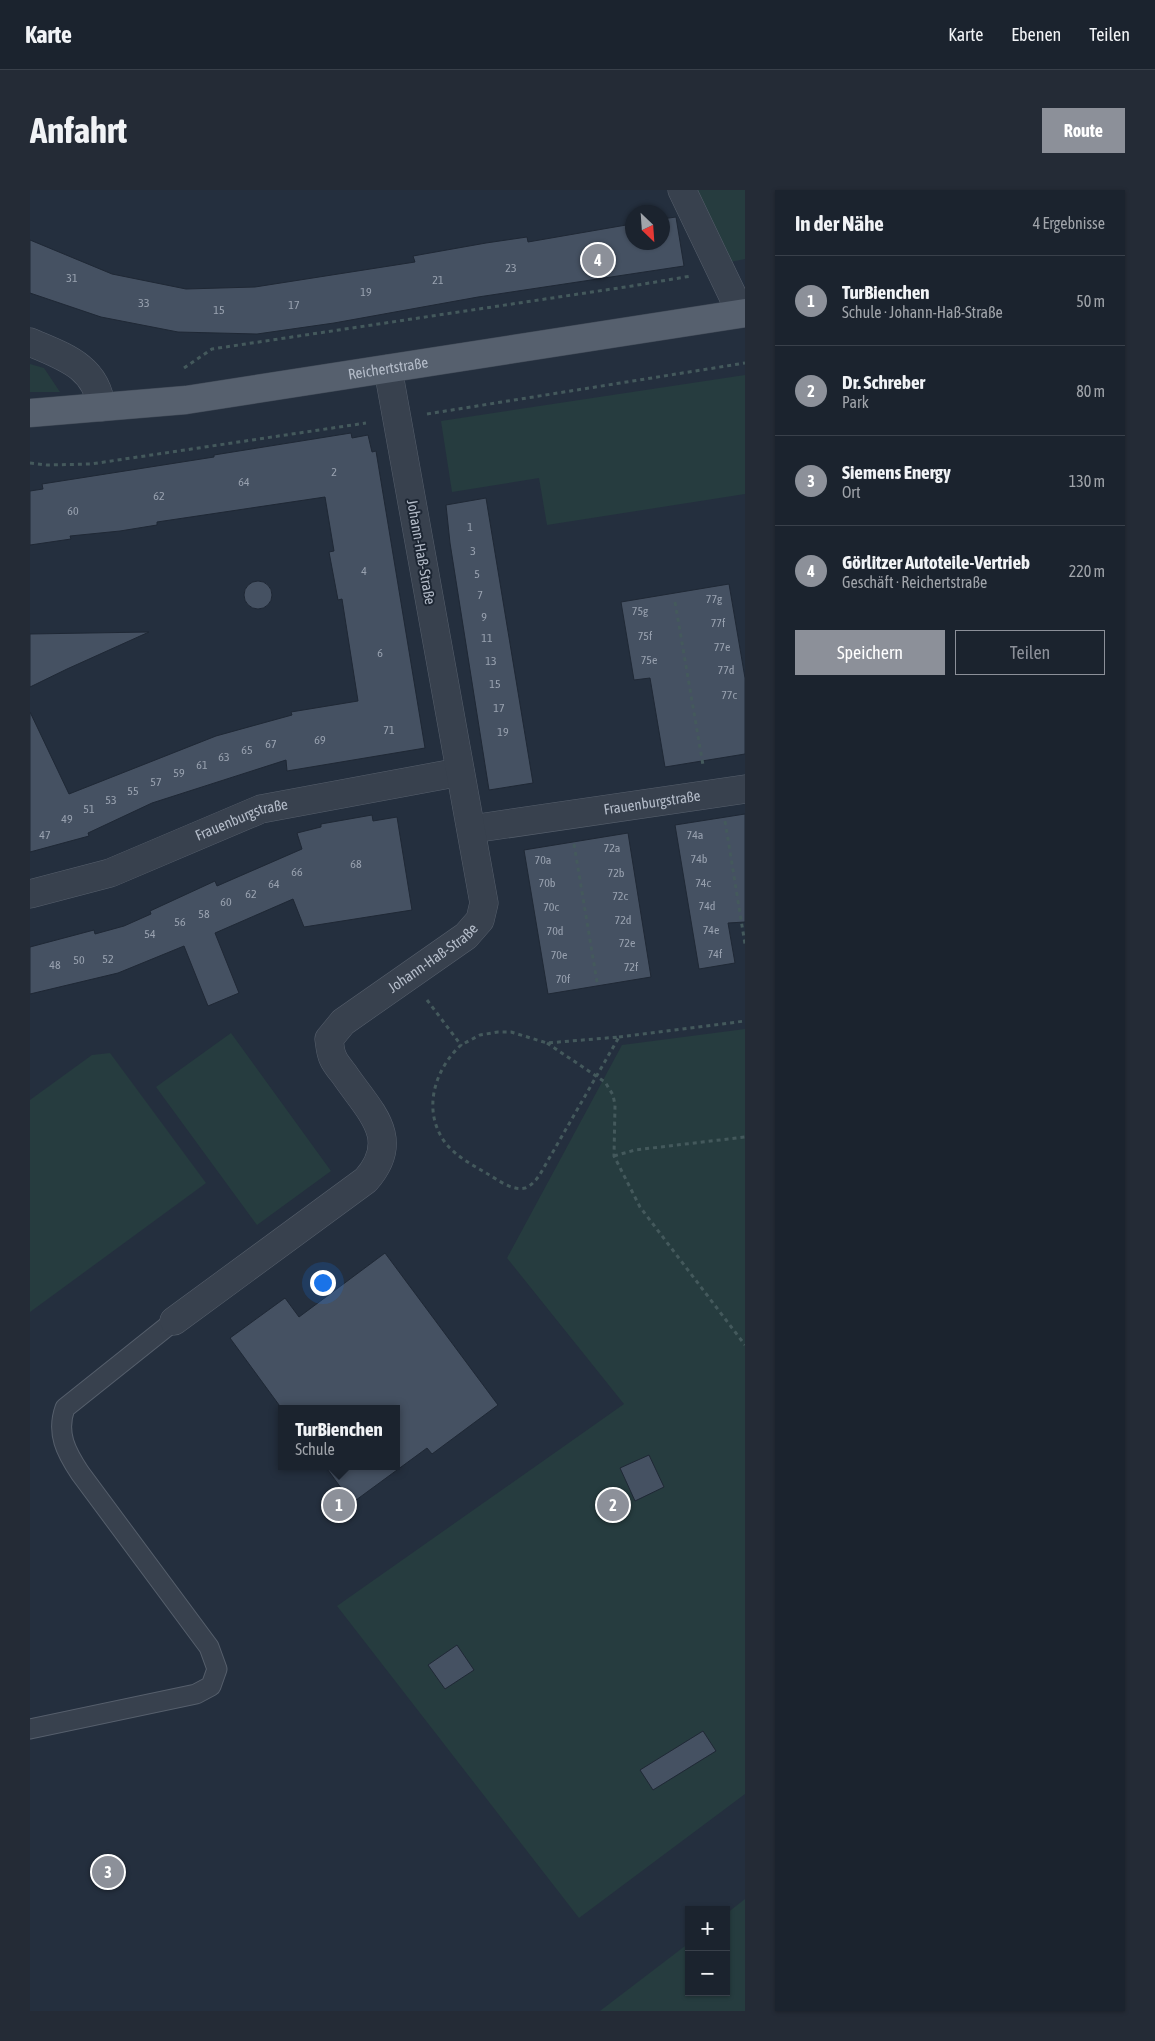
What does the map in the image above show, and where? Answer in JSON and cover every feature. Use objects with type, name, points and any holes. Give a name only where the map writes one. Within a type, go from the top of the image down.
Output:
[{"type":"main road","name":"Reichertstraße","points":[[30,413],[186,400],[743,313]]},
{"type":"street","points":[[682,190],[743,313]]},
{"type":"street","points":[[30,342],[76,362],[96,388],[101,408]]},
{"type":"street","name":"Johann-Haß-Straße","points":[[174,1321],[366,1180],[377,1167],[383,1149],[382,1133],[374,1118],[333,1058],[329,1039],[343,1022],[466,936],[480,920],[484,903],[388,369]]},
{"type":"street","name":"Frauenburgstraße","points":[[30,894],[110,873],[260,809],[460,772]]},
{"type":"street","name":"Frauenburgstraße","points":[[472,829],[724,792]]},
{"type":"lane","points":[[30,1729],[196,1694],[211,1686],[217,1669],[209,1647],[68,1455],[60,1420],[69,1403],[174,1321]]},
{"type":"path","points":[[183,369],[212,349],[632,286],[721,270]]},
{"type":"path","points":[[675,602],[724,792],[745,944]]},
{"type":"path","points":[[569,815],[598,982]]},
{"type":"path","points":[[409,976],[461,1045]]},
{"type":"path","points":[[547,1043],[619,1037],[745,1021]]},
{"type":"path","points":[[619,1037],[596,1076],[539,1176],[525,1188],[515,1188],[504,1183],[461,1158],[444,1141],[438,1130],[433,1096],[436,1080],[450,1055],[461,1045],[480,1035],[512,1032],[547,1043],[596,1076],[605,1082],[613,1095],[615,1105],[614,1156],[640,1207],[745,1344]]},
{"type":"path","points":[[614,1156],[635,1150],[745,1137]]},
{"type":"green space","points":[[697,190],[745,190],[745,259],[730,262]]},
{"type":"green space","points":[[30,364],[44,368],[60,392],[30,392]]},
{"type":"green space","points":[[745,375],[745,494],[547,525],[539,478],[452,492],[441,421]]},
{"type":"green space","points":[[745,1029],[745,1794],[579,1918],[337,1606],[624,1404],[507,1258],[622,1045]]},
{"type":"green space","points":[[231,1033],[331,1171],[257,1225],[156,1087]]},
{"type":"green space","points":[[110,1053],[206,1183],[30,1312],[30,1100],[92,1055]]},
{"type":"green space","points":[[745,1899],[745,2011],[600,2011],[685,1946],[685,1996],[730,1996],[730,1911]]},
{"type":"building","points":[[676,217],[684,266],[478,297],[334,323],[257,334],[178,332],[101,317],[30,293],[30,240],[112,274],[186,289],[255,287],[415,262],[413,256],[486,243],[527,237],[528,242],[625,225],[625,250],[670,250],[670,218]]},
{"type":"building","points":[[351,433],[352,438],[368,435],[372,452],[376,451],[425,748],[287,771],[286,760],[152,803],[88,833],[89,836],[30,852],[30,712],[69,794],[216,736],[292,715],[291,712],[358,701],[342,599],[338,600],[329,552],[334,551],[325,497],[157,522],[157,525],[120,531],[70,536],[71,539],[30,545],[30,491],[43,489],[42,484]]},
{"type":"building","points":[[486,498],[533,783],[489,790],[450,543],[446,505]]},
{"type":"building","points":[[258,581],[268,585],[272,595],[268,605],[258,609],[248,605],[244,595],[248,585]]},
{"type":"building","points":[[729,584],[745,678],[745,754],[665,767],[650,678],[634,680],[621,602]]},
{"type":"building","points":[[149,632],[67,669],[30,687],[30,634]]},
{"type":"building","points":[[745,814],[745,922],[728,923],[735,963],[699,969],[675,825]]},
{"type":"building","points":[[372,815],[373,821],[397,817],[412,910],[304,927],[293,899],[215,933],[239,993],[208,1006],[184,946],[118,973],[30,994],[30,947],[94,930],[95,934],[124,926],[151,914],[150,911],[215,881],[217,886],[302,849],[297,833],[321,827],[321,824]]},
{"type":"building","points":[[628,833],[651,977],[548,994],[524,850]]},
{"type":"building","points":[[385,1253],[498,1405],[432,1454],[427,1448],[400,1468],[400,1405],[279,1405],[230,1338],[285,1298],[299,1317]]},
{"type":"building","points":[[649,1455],[664,1487],[635,1501],[620,1468]]},
{"type":"building","points":[[328,1470],[397,1470],[352,1503]]},
{"type":"building","points":[[457,1645],[474,1670],[445,1689],[428,1665]]},
{"type":"building","points":[[703,1731],[716,1751],[653,1790],[640,1770]]},
{"type":"place","name":"Görlitzer Autoteile-Vertrieb","points":[[598,260]]},
{"type":"place","name":"TurBienchen","points":[[339,1505]]},
{"type":"place","name":"Dr. Schreber","points":[[613,1505]]},
{"type":"place","name":"Siemens Energy","points":[[108,1872]]}]
